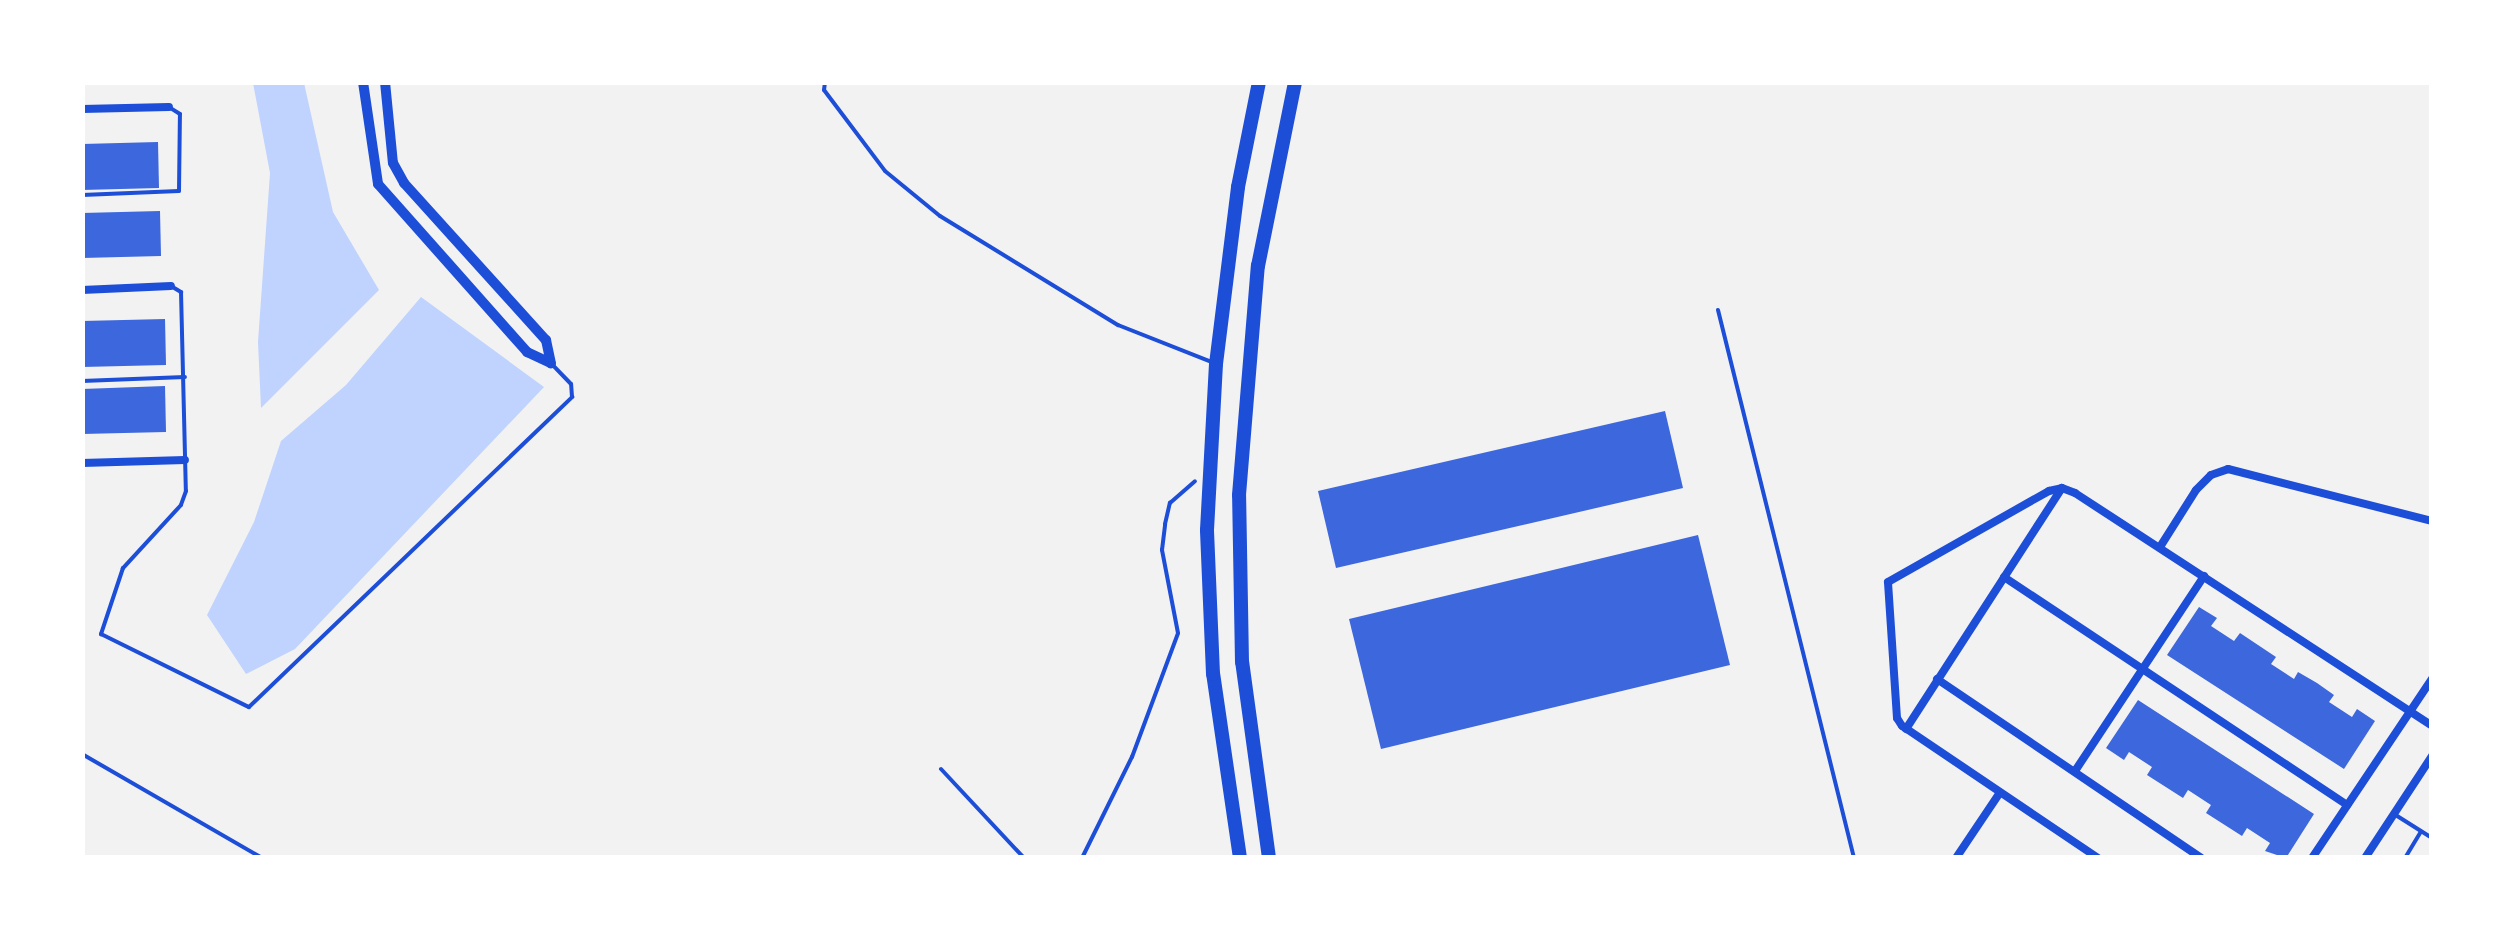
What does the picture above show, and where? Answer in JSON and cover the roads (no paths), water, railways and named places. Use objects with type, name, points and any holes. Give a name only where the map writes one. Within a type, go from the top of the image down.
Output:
[{"type":"highway","points":[[1240,858],[1213,674],[1207,530],[1216,364],[1238,188],[1259,82]]},
{"type":"highway","points":[[1269,858],[1242,662],[1238,527],[1244,401],[1258,266],[1295,82]]},
{"type":"street","points":[[363,82],[378,184],[527,352],[551,363]]},
{"type":"street","points":[[385,82],[393,163],[404,184],[546,340],[551,363]]},
{"type":"street","points":[[82,109],[170,106]]},
{"type":"street","points":[[82,290],[171,286]]},
{"type":"street","points":[[82,463],[185,460]]},
{"type":"street","points":[[2160,548],[2196,490],[2210,475],[2228,469],[2432,520]]},
{"type":"street","points":[[1906,729],[2062,488]]},
{"type":"street","points":[[2098,858],[1999,794],[1906,729],[1897,718],[1888,582],[2040,495],[2062,488],[2432,726]]},
{"type":"street","points":[[2075,771],[2204,576]]},
{"type":"street","points":[[2004,577],[2346,805]]},
{"type":"street","points":[[1937,679],[2201,858]]},
{"type":"street","points":[[2312,858],[2432,679]]},
{"type":"street","points":[[2365,858],[2432,756]]},
{"type":"street","points":[[1956,858],[1999,794]]},
{"type":"lane","points":[[826,82],[824,90],[886,171],[940,216],[1118,324],[1216,364]]},
{"type":"lane","points":[[82,195],[179,191],[180,114],[170,106]]},
{"type":"lane","points":[[171,286],[181,292],[186,492],[181,504],[123,568],[100,634],[249,707],[572,398],[571,384],[551,363]]},
{"type":"lane","points":[[82,380],[186,377]]},
{"type":"lane","points":[[941,769],[1024,858]]},
{"type":"lane","points":[[2394,814],[2432,838]]},
{"type":"lane","points":[[2405,858],[2421,831]]},
{"type":"water","points":[[253,83],[304,83],[333,212],[379,290],[261,408],[258,342],[270,173]]},
{"type":"water","points":[[421,297],[544,387],[295,649],[246,674],[207,615],[254,522],[281,441],[346,385]]}]
